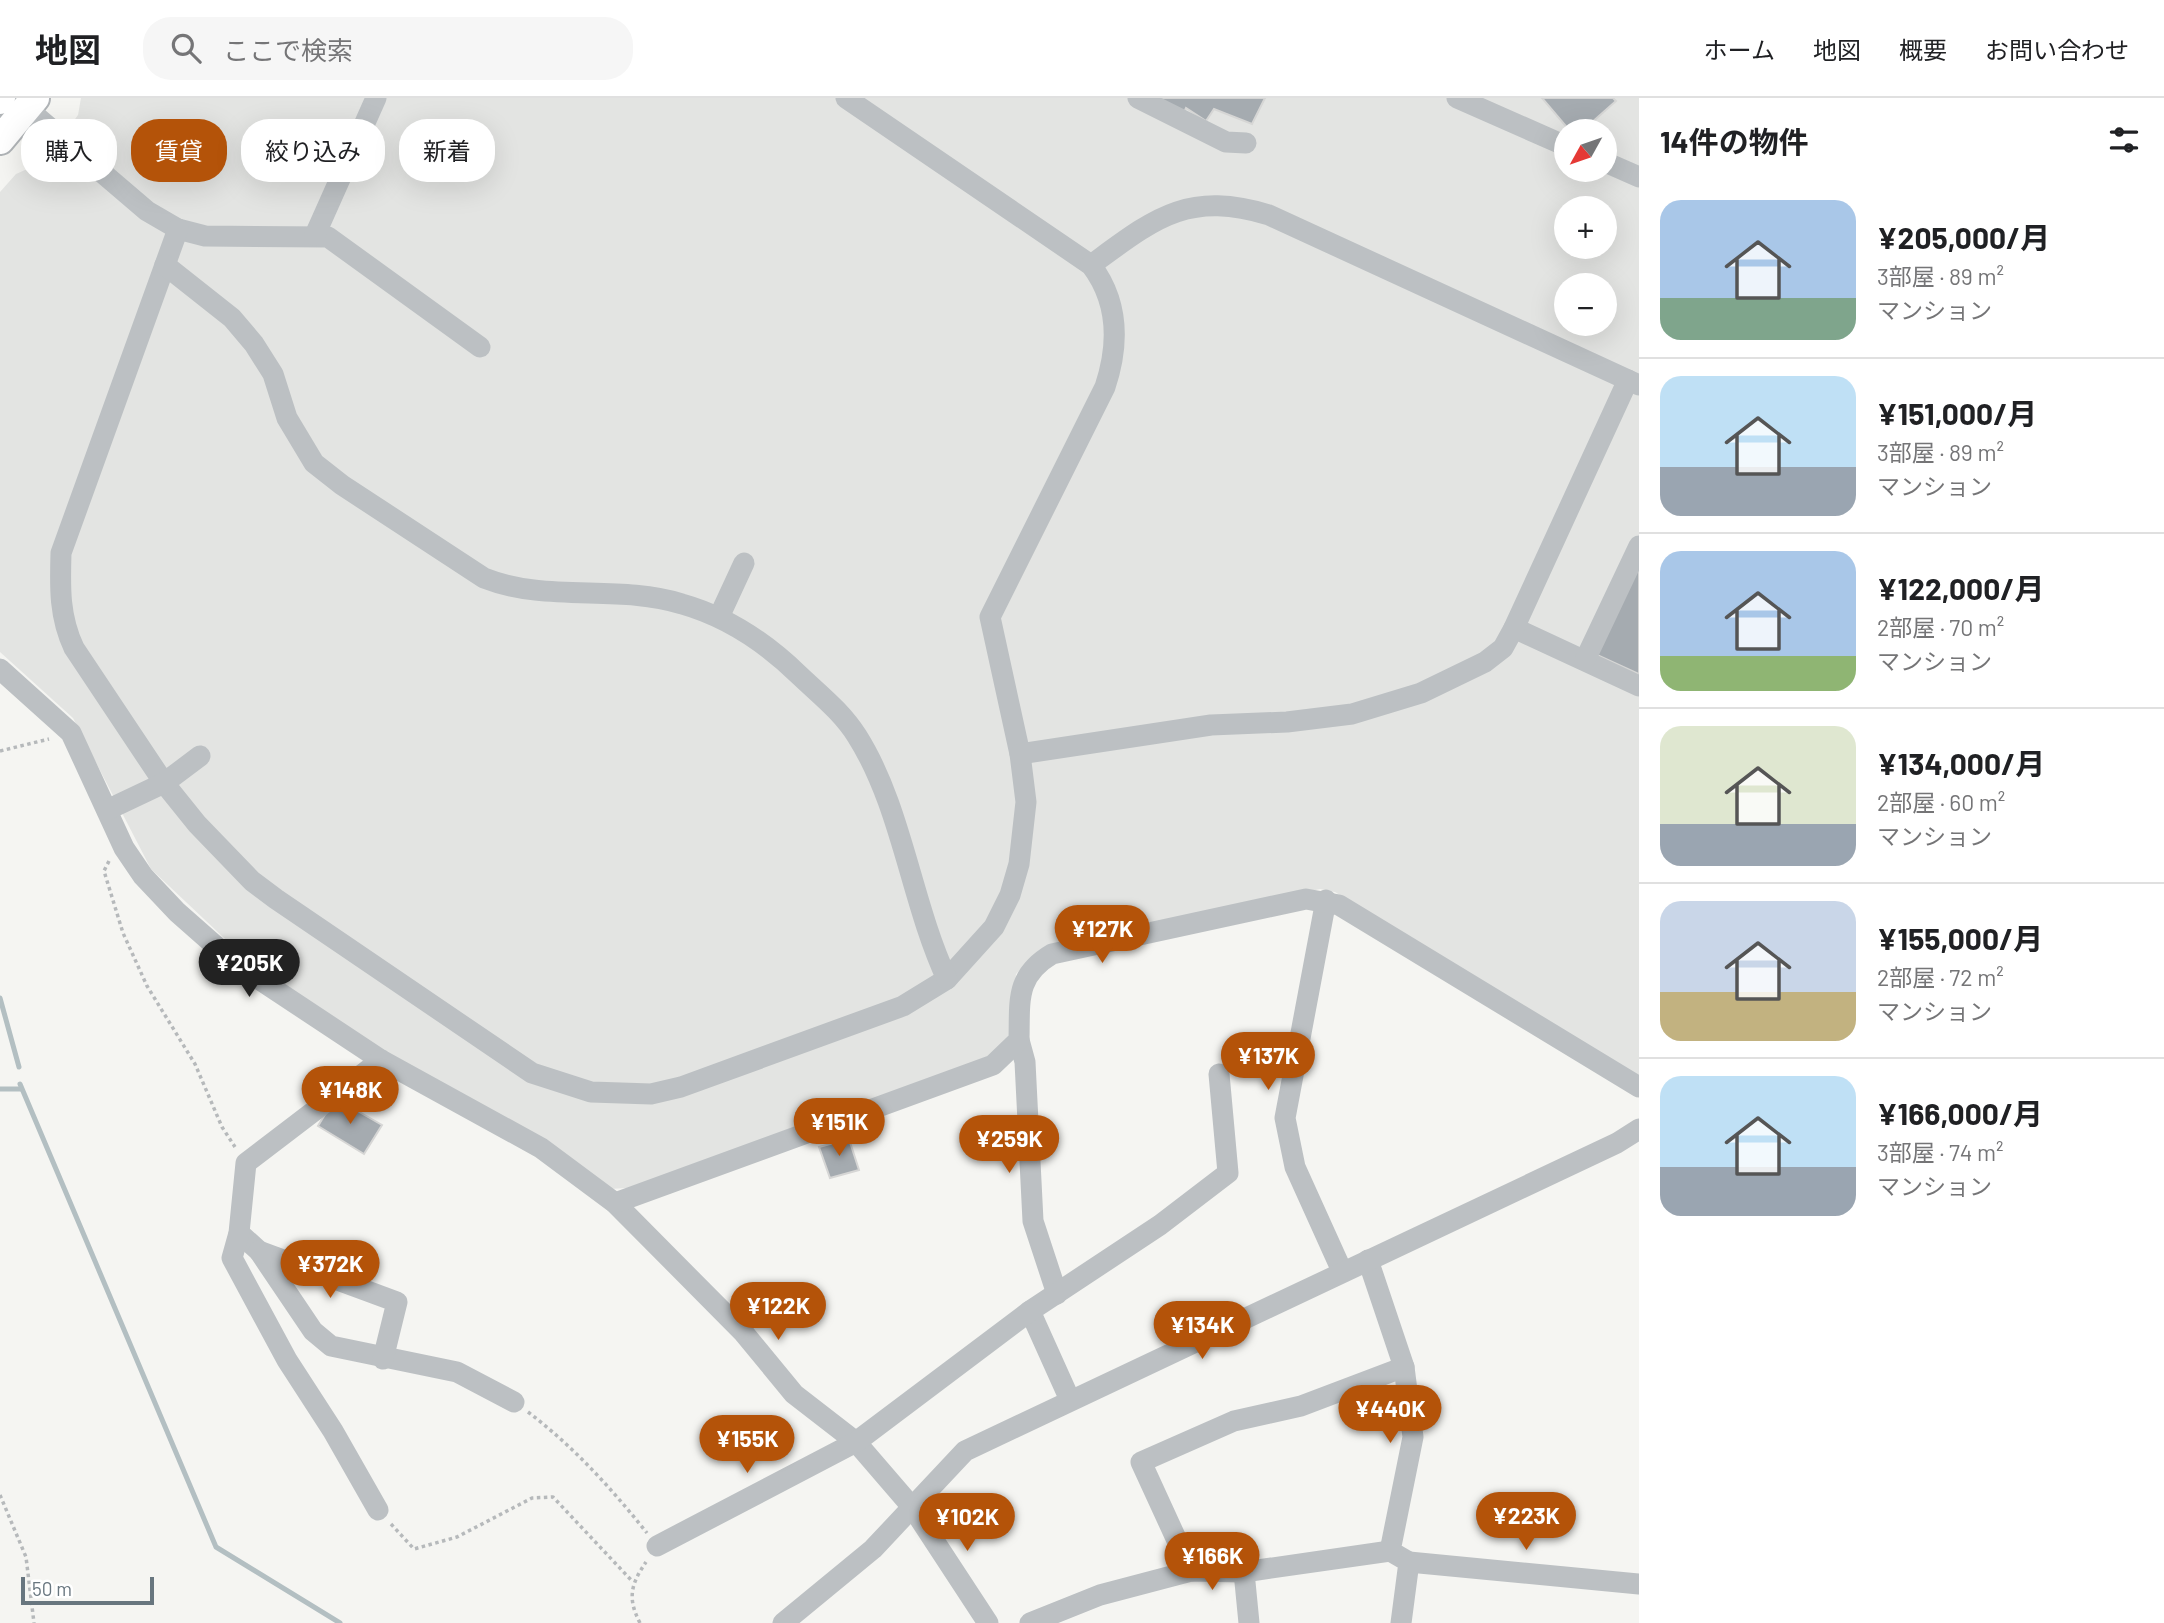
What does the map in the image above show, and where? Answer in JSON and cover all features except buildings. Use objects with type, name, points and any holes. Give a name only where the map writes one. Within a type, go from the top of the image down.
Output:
[{"type":"main road","points":[[0,141],[15,100]]},
{"type":"street","points":[[314,235],[376,98]]},
{"type":"street","points":[[178,229],[61,553],[60,595],[64,626],[74,648],[164,783],[230,860],[276,899],[507,1058],[558,1084],[591,1092],[651,1094],[681,1087],[903,1006],[947,979],[994,927],[1010,895],[1024,833],[1026,802],[1020,754],[990,617],[1105,387],[1111,368],[1115,320],[1098,275],[1091,265],[846,98]]},
{"type":"street","points":[[1138,98],[1226,142],[1246,143]]},
{"type":"street","points":[[1457,98],[1554,141]]},
{"type":"street","points":[[15,100],[147,211],[178,229],[205,236],[328,237],[374,267],[480,347]]},
{"type":"street","points":[[1617,168],[1639,177]]},
{"type":"street","points":[[1020,754],[1211,725],[1287,722],[1352,714],[1420,693],[1485,662],[1503,648],[1514,628],[1633,382],[1269,215],[1239,206],[1189,207],[1161,217],[1091,265]]},
{"type":"street","points":[[165,265],[232,318],[254,344],[273,374],[287,418],[314,463],[342,485],[484,578],[508,587],[653,597],[719,617],[778,654],[827,698],[858,736],[879,778],[928,939],[947,979]]},
{"type":"street","points":[[1585,660],[1639,546]]},
{"type":"street","points":[[719,617],[744,563]]},
{"type":"street","points":[[1514,628],[1639,686]]},
{"type":"street","points":[[0,669],[71,733],[124,848],[143,876],[177,912],[236,964],[380,1060],[541,1147],[615,1203],[743,1332],[794,1394],[856,1442],[912,1507],[988,1623]]},
{"type":"street","points":[[107,810],[164,783],[200,756]]},
{"type":"street","points":[[1057,1294],[1032,1221],[1025,1062],[1019,1040],[1024,978],[1036,964],[1052,954],[1306,899],[1326,900],[1339,905],[1639,1087]]},
{"type":"street","points":[[1326,900],[1285,1118],[1295,1167],[1342,1271]]},
{"type":"street","points":[[615,1203],[993,1065],[1019,1040]]},
{"type":"street","points":[[378,1510],[238,1274],[232,1258],[239,1233],[246,1163],[380,1060]]},
{"type":"street","points":[[657,1546],[856,1442],[1030,1311],[1160,1225],[1228,1173],[1219,1074]]},
{"type":"street","points":[[783,1623],[873,1549],[965,1451],[1617,1143],[1639,1129]]},
{"type":"street","points":[[239,1233],[259,1251],[313,1331],[331,1346],[383,1359],[457,1372],[514,1402]]},
{"type":"street","points":[[259,1251],[397,1302],[383,1359]]},
{"type":"street","points":[[1367,1259],[1404,1367],[1413,1437],[1390,1551]]},
{"type":"street","points":[[1030,1311],[1070,1400]]},
{"type":"street","points":[[1191,1571],[1142,1462],[1234,1421],[1301,1406],[1404,1367]]},
{"type":"street","points":[[1030,1623],[1100,1595],[1191,1571],[1244,1572],[1390,1551],[1409,1562],[1639,1584]]},
{"type":"street","points":[[1401,1623],[1409,1562]]},
{"type":"street","points":[[1244,1572],[1250,1623]]},
{"type":"path","points":[[0,751],[71,733]]},
{"type":"path","points":[[124,848],[108,862],[104,871],[123,933],[147,986],[195,1064],[222,1127],[246,1163]]},
{"type":"path","points":[[514,1402],[563,1439],[612,1490],[657,1546],[633,1582],[630,1600],[640,1623]]},
{"type":"path","points":[[0,1495],[26,1557],[34,1623]]},
{"type":"path","points":[[378,1510],[414,1549],[457,1537],[532,1498],[553,1497],[633,1582]]},
{"type":"shaded area","points":[[81,98],[1639,98],[1639,1082],[1335,892],[1320,889],[1038,951],[1016,974],[1010,1035],[991,1060],[642,1187],[610,1189],[375,1047],[240,953],[151,869],[73,718],[0,652],[0,192],[21,172],[21,182],[117,182],[117,119],[75,119]]},
{"type":"waterway","points":[[0,998],[19,1067]]},
{"type":"waterway","points":[[20,1084],[216,1547],[340,1623]]},
{"type":"waterway","points":[[0,1089],[21,1089]]}]
